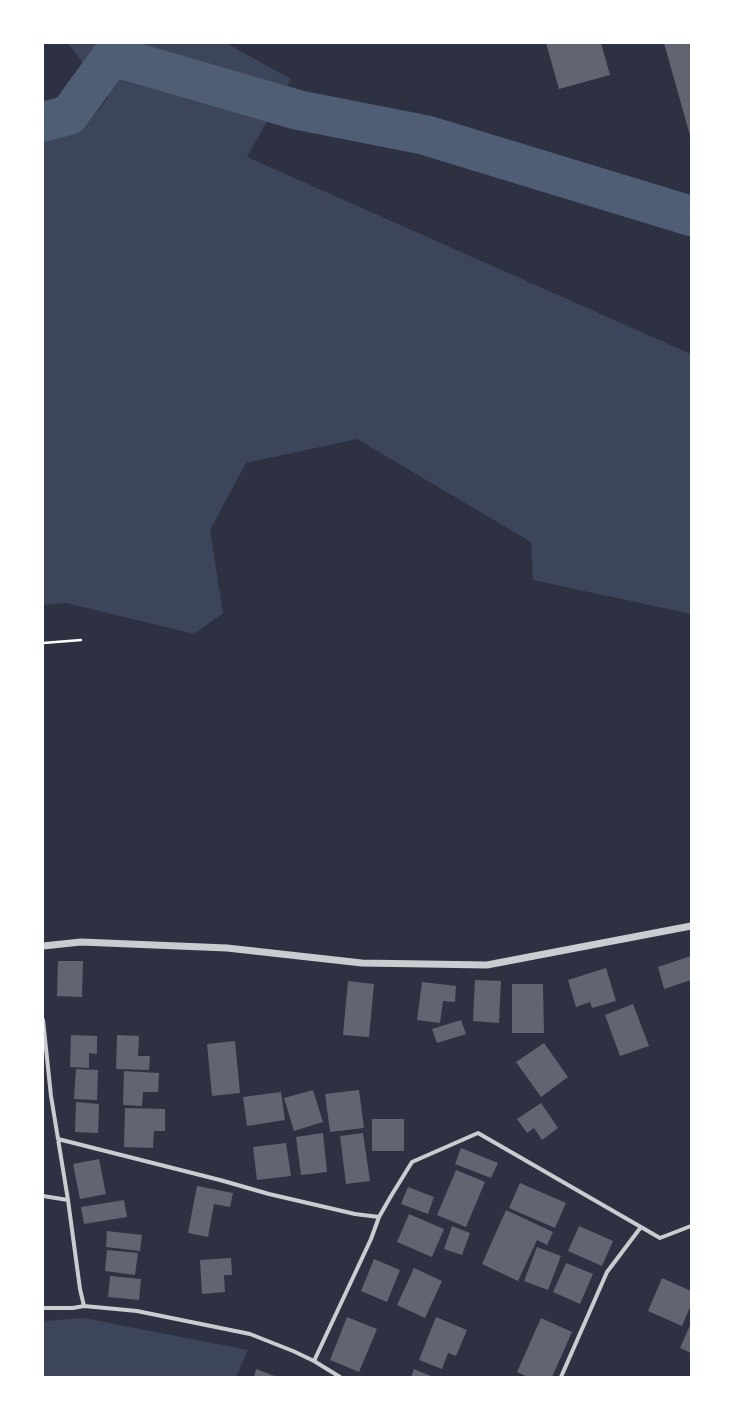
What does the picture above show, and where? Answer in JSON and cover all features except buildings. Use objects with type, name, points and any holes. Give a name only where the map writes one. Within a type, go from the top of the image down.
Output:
[{"type":"street","points":[[43,946],[88,942],[227,948],[362,963],[487,965],[691,926]]},
{"type":"street","points":[[43,1020],[51,1096],[68,1200],[80,1289],[84,1306]]},
{"type":"street","points":[[314,1361],[371,1239],[379,1217],[412,1162],[478,1133],[660,1238],[691,1226]]},
{"type":"street","points":[[58,1139],[269,1194],[355,1214],[379,1217]]},
{"type":"street","points":[[43,1196],[68,1200]]},
{"type":"street","points":[[561,1377],[607,1272],[641,1227]]},
{"type":"street","points":[[43,1308],[73,1308],[84,1306],[137,1311],[250,1334],[314,1361],[340,1377]]},
{"type":"path","points":[[43,643],[81,640]]},
{"type":"shaded area","points":[[68,43],[226,43],[291,79],[247,157],[691,354],[691,614],[533,580],[531,542],[357,439],[246,463],[210,530],[223,613],[194,634],[66,603],[43,605],[43,138],[85,127],[108,97]]},
{"type":"shaded area","points":[[84,1318],[248,1350],[236,1377],[43,1377],[43,1321]]},
{"type":"waterway","points":[[43,122],[69,115],[112,56],[298,110],[425,135],[691,216]]}]
